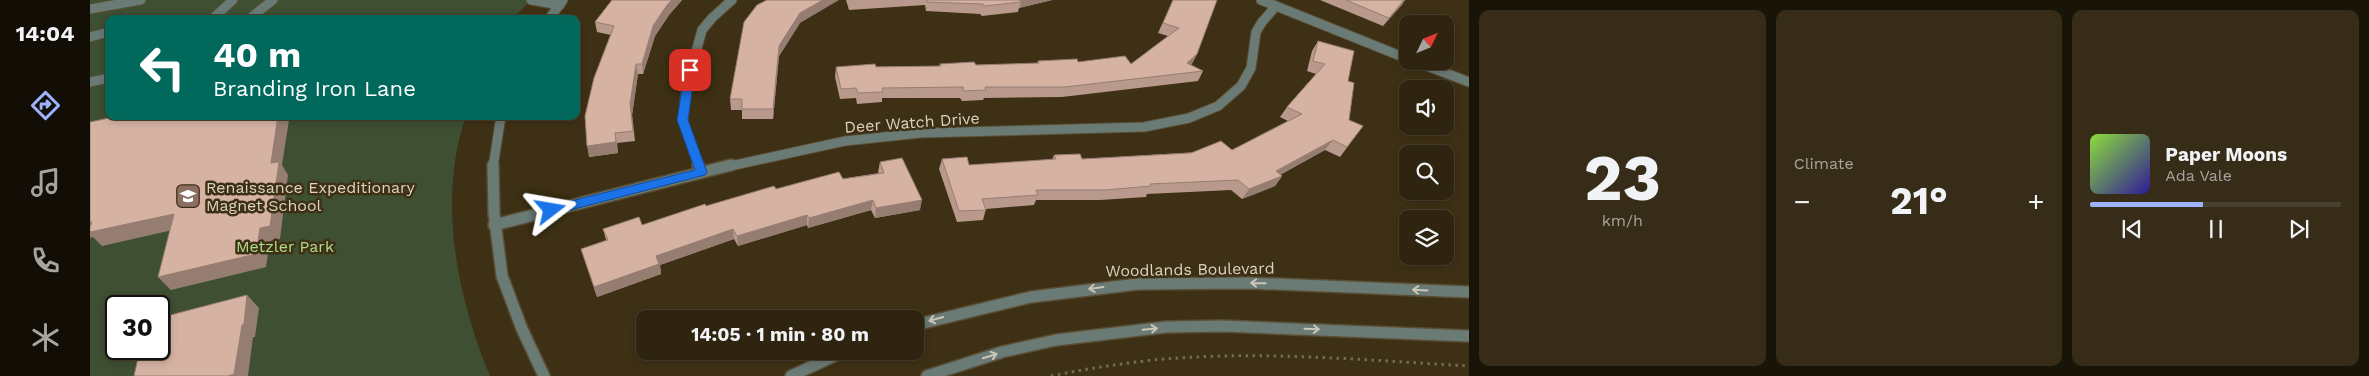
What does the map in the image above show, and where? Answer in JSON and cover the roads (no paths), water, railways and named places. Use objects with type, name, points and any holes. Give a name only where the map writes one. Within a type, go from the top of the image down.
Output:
[{"type":"street","points":[[90,9],[141,0]]},
{"type":"street","points":[[216,15],[233,0]]},
{"type":"street","points":[[254,15],[273,0]]},
{"type":"street","points":[[531,0],[562,2]]},
{"type":"street","points":[[701,172],[682,120],[686,87],[702,30],[716,13],[732,0]]},
{"type":"street","points":[[1261,0],[1399,55]]},
{"type":"street","points":[[552,15],[562,2]]},
{"type":"street","name":"Deer Watch Drive","points":[[494,225],[701,172],[845,141],[880,136],[1144,127],[1176,122],[1206,113],[1238,90],[1250,71],[1254,38],[1260,22],[1276,6]]},
{"type":"street","points":[[90,36],[105,33]]},
{"type":"street","points":[[1438,70],[1469,82]]},
{"type":"street","points":[[90,82],[105,79]]},
{"type":"street","points":[[500,120],[495,140],[491,183],[494,225],[503,278],[526,339],[544,376]]},
{"type":"street","name":"Woodlands Boulevard","points":[[924,322],[972,309],[1026,298],[1101,287],[1156,283],[1288,284],[1469,292]]},
{"type":"street","points":[[927,376],[1002,352],[1056,340],[1166,327],[1223,326],[1469,336]]},
{"type":"street","points":[[791,376],[826,360]]},
{"type":"place","name":"Renaissance Expeditionary Magnet School","points":[[188,196]]},
{"type":"park label","name":"Metzler Park","points":[[285,246]]}]
